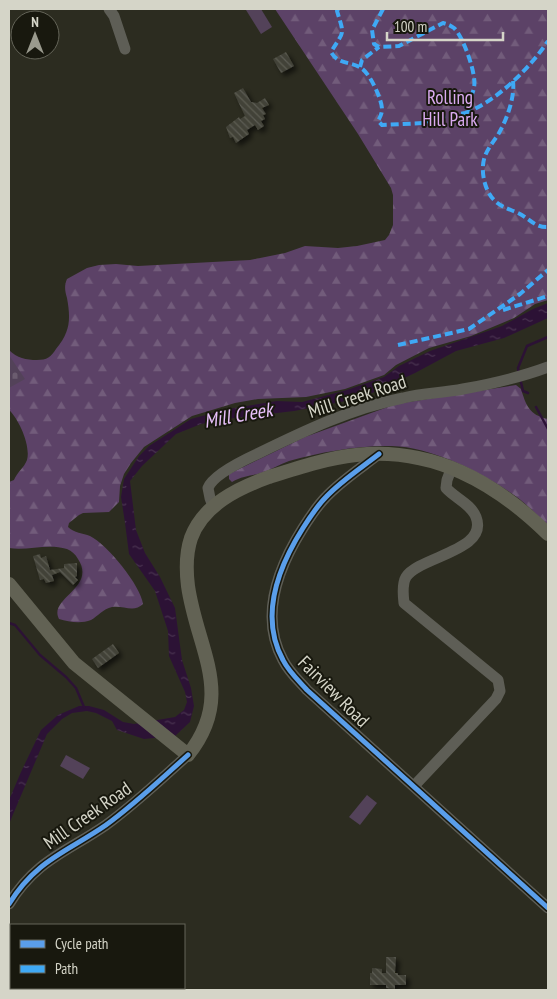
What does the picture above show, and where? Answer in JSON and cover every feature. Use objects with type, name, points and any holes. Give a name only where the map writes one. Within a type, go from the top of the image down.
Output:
[{"type":"main road","points":[[10,586],[74,663],[188,754],[198,741],[206,725],[212,697],[210,678],[189,591],[189,546],[195,529],[213,506],[246,486],[293,469],[344,456],[379,454],[414,456],[452,467],[496,491],[518,507],[548,534]]},
{"type":"street","points":[[109,9],[114,16],[125,48]]},
{"type":"street","name":"Mill Creek Road","points":[[213,506],[208,488],[216,478],[248,458],[308,430],[342,416],[386,402],[421,394],[465,389],[548,367]]},
{"type":"street","name":"Fairview Road","points":[[379,454],[327,495],[312,514],[291,547],[279,573],[273,610],[278,647],[283,660],[294,676],[314,696],[548,908]]},
{"type":"street","points":[[414,786],[496,699],[500,691],[498,680],[404,603],[405,578],[410,572],[417,567],[465,546],[478,528],[476,516],[466,504],[455,498],[446,488],[452,467]]},
{"type":"street","name":"Mill Creek Road","points":[[9,904],[24,882],[50,859],[104,826],[126,810],[188,754]]},
{"type":"green space","points":[[261,9],[272,27],[261,34],[246,10]]},
{"type":"green space","name":"Rolling Hill Park","points":[[275,9],[548,9],[548,300],[535,304],[514,318],[471,336],[429,348],[396,365],[384,375],[345,389],[306,397],[258,399],[235,403],[192,416],[144,447],[124,474],[120,486],[119,502],[109,512],[83,513],[69,523],[68,527],[97,540],[114,556],[130,577],[141,596],[143,604],[136,608],[112,607],[91,620],[83,622],[59,619],[57,612],[60,605],[82,578],[82,569],[77,557],[67,549],[60,547],[9,548],[9,482],[14,480],[27,460],[28,454],[23,433],[17,420],[9,410],[9,350],[18,357],[37,360],[48,358],[61,343],[67,331],[69,319],[65,289],[67,279],[87,268],[99,265],[138,266],[250,260],[285,253],[305,246],[338,248],[357,246],[385,240],[393,225],[393,195],[391,188],[358,134]]},
{"type":"green space","points":[[9,355],[25,379],[9,388]]},
{"type":"green space","points":[[516,385],[521,389],[532,412],[548,419],[548,526],[519,499],[482,475],[437,455],[407,447],[367,447],[327,452],[289,461],[265,472],[243,477],[232,482],[229,479],[229,474],[305,437],[396,404]]},
{"type":"green space","points":[[66,755],[90,768],[83,779],[60,766]]},
{"type":"green space","points":[[367,795],[377,803],[360,825],[349,817]]},
{"type":"water","name":"Mill Creek","points":[[548,303],[548,318],[504,338],[456,351],[372,393],[341,402],[294,411],[201,424],[176,434],[142,466],[130,481],[136,530],[145,553],[160,577],[175,608],[182,660],[191,688],[194,706],[190,722],[175,736],[144,739],[117,730],[112,721],[96,713],[87,711],[72,713],[62,719],[47,734],[9,824],[9,800],[21,772],[41,730],[58,715],[79,706],[89,706],[104,710],[123,722],[134,724],[175,717],[184,710],[187,702],[185,692],[169,656],[168,631],[155,591],[129,554],[121,497],[124,479],[139,456],[149,446],[191,419],[228,409],[277,401],[302,402],[347,390],[384,377],[399,366],[430,351],[502,326]]},
{"type":"building","points":[[286,52],[294,66],[281,73],[273,59]]},
{"type":"building","points":[[243,88],[251,102],[257,103],[265,98],[269,105],[262,108],[266,114],[263,115],[265,119],[261,121],[264,126],[258,130],[255,125],[247,130],[249,134],[236,143],[233,137],[230,138],[226,127],[239,117],[240,119],[245,116],[234,93]]},
{"type":"building","points":[[40,554],[41,558],[46,556],[50,570],[64,568],[64,564],[77,563],[77,576],[75,577],[78,580],[73,585],[60,572],[52,575],[54,581],[46,583],[44,579],[40,580],[33,556]]},
{"type":"building","points":[[113,644],[119,653],[98,668],[92,659]]},
{"type":"building","points":[[386,957],[396,957],[395,973],[406,975],[406,985],[395,985],[395,989],[386,988],[386,985],[370,985],[372,968],[382,969],[382,973],[386,973]]},
{"type":"waterway","points":[[519,373],[518,368],[527,346],[548,337]]},
{"type":"waterway","points":[[520,378],[523,391],[528,393]]},
{"type":"waterway","points":[[536,407],[548,429]]},
{"type":"waterway","points":[[9,623],[15,625],[40,655],[76,688],[84,707]]},
{"type":"marked path","points":[[338,9],[342,33],[331,52],[337,59],[361,68],[368,75],[380,100],[382,111],[378,121],[382,125],[424,123],[434,118],[465,113]]},
{"type":"marked path","points":[[383,9],[372,30],[374,44],[379,47],[399,46],[443,23],[453,27],[458,32],[468,56],[474,81],[465,113],[477,108],[500,93],[522,73],[548,41]]},
{"type":"marked path","points":[[360,67],[362,60],[379,47]]},
{"type":"marked path","points":[[513,81],[512,101],[505,121],[485,156],[483,167],[484,179],[488,191],[497,202],[536,224],[548,227]]},
{"type":"marked path","points":[[398,345],[469,329],[520,294],[548,270]]},
{"type":"marked path","points":[[503,310],[548,296]]},
{"type":"cycle path","points":[[379,454],[326,497],[294,543],[286,558],[275,592],[272,609],[276,643],[288,668],[307,690],[548,908]]},
{"type":"cycle path","points":[[9,904],[19,889],[41,867],[117,817],[188,755]]}]
